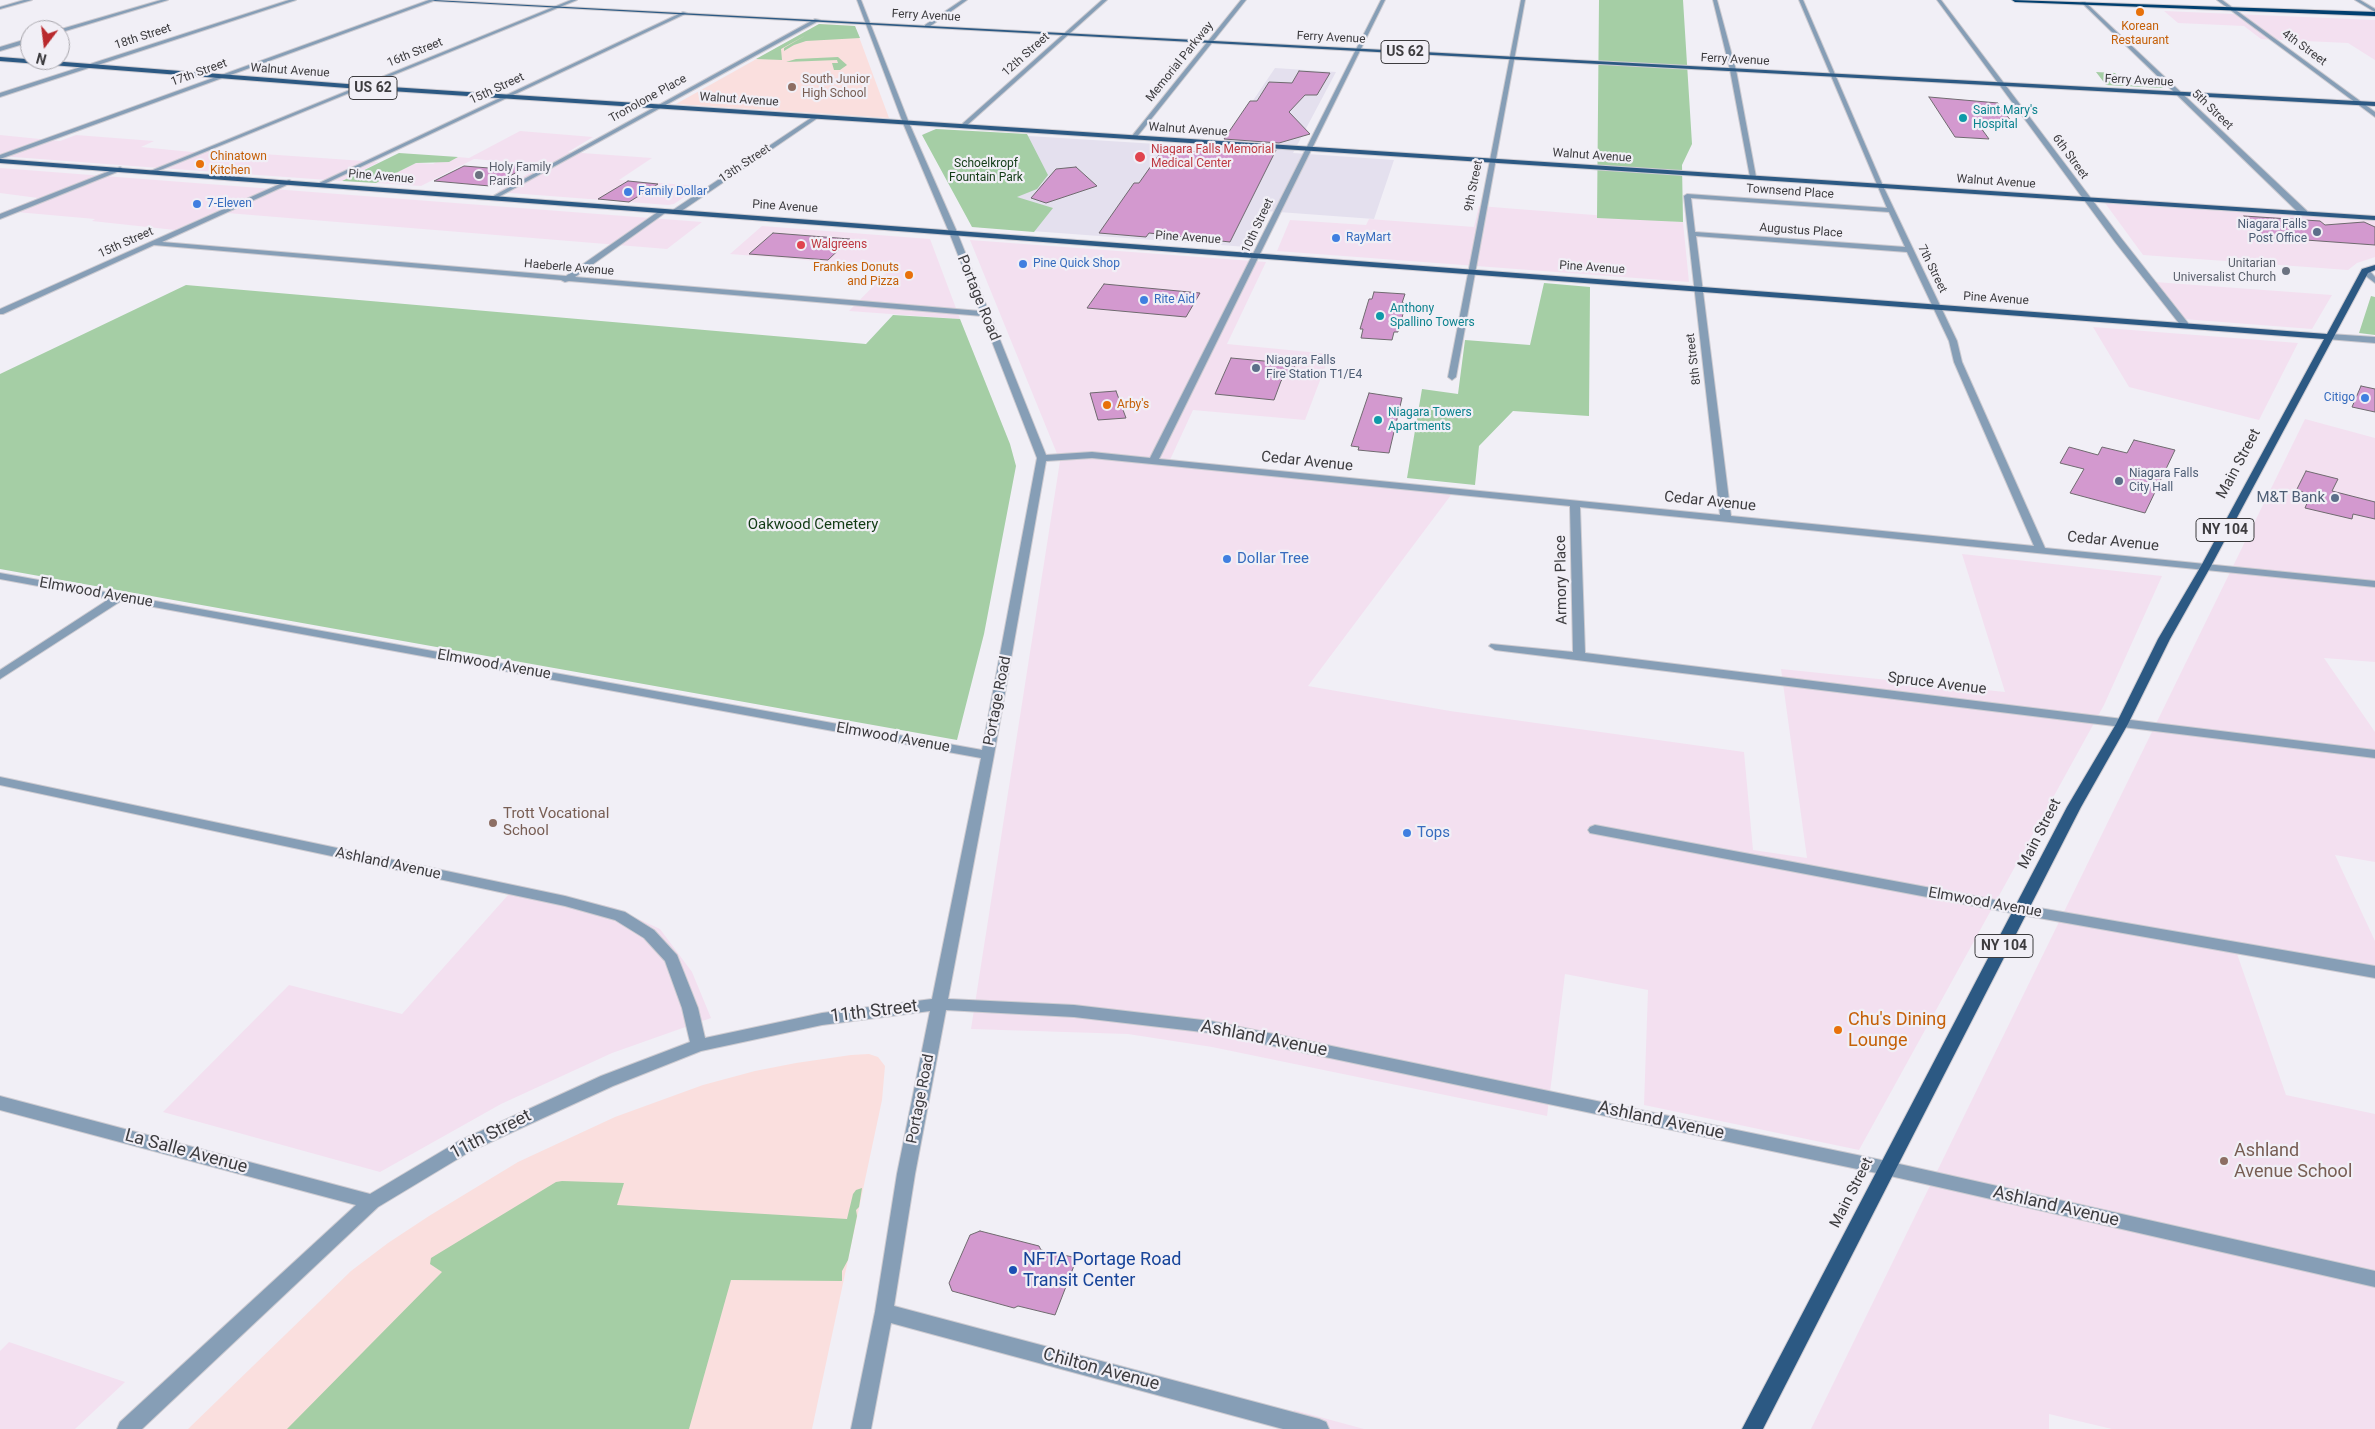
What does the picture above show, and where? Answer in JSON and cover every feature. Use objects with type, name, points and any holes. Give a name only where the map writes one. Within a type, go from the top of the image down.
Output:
[{"type":"highway","points":[[2015,0],[2375,13]]},
{"type":"main road","name":"Ferry Avenue","points":[[435,0],[2375,104]]},
{"type":"main road","name":"Walnut Avenue","points":[[0,59],[506,97],[2375,218]]},
{"type":"main road","name":"Pine Avenue","points":[[0,161],[2330,337]]},
{"type":"main road","points":[[2365,271],[2375,267]]},
{"type":"main road","name":"Main Street","points":[[1752,1429],[2074,807],[2122,724],[2162,642],[2206,566],[2365,271]]},
{"type":"street","points":[[0,8],[30,0]]},
{"type":"street","points":[[70,28],[166,0]]},
{"type":"street","name":"18th Street","points":[[0,95],[294,0]]},
{"type":"street","name":"17th Street","points":[[0,157],[435,0]]},
{"type":"street","name":"16th Street","points":[[152,172],[575,0]]},
{"type":"street","name":"Portage Road","points":[[859,0],[906,123],[953,232],[1042,458],[988,755],[906,1174],[884,1312],[861,1429]]},
{"type":"street","points":[[927,26],[965,0]]},
{"type":"street","name":"12th Street","points":[[963,126],[1105,0]]},
{"type":"street","name":"Memorial Parkway","points":[[1134,137],[1244,0]]},
{"type":"street","name":"10th Street","points":[[1153,462],[1382,0]]},
{"type":"street","name":"9th Street","points":[[1452,377],[1524,0]]},
{"type":"street","points":[[1715,0],[1732,70],[1753,178]]},
{"type":"street","name":"7th Street","points":[[1801,0],[1880,186],[1909,250],[1938,307],[1953,342],[1958,362],[2040,549]]},
{"type":"street","name":"6th Street","points":[[1939,0],[2087,199],[2185,326]]},
{"type":"street","name":"4th Street","points":[[2219,0],[2375,115]]},
{"type":"street","points":[[2357,0],[2375,13]]},
{"type":"street","name":"5th Street","points":[[2083,3],[2304,213]]},
{"type":"street","name":"15th Street","points":[[318,185],[685,13]]},
{"type":"street","name":"Tronolone Place","points":[[491,199],[817,20]]},
{"type":"street","points":[[0,49],[20,43]]},
{"type":"street","name":"13th Street","points":[[674,212],[816,117]]},
{"type":"street","points":[[0,217],[120,169]]},
{"type":"street","name":"15th Street","points":[[0,312],[289,182]]},
{"type":"street","name":"Townsend Place","points":[[1687,196],[1891,210]]},
{"type":"street","name":"8th Street","points":[[1687,196],[1726,518]]},
{"type":"street","points":[[565,280],[662,211]]},
{"type":"street","name":"Augustus Place","points":[[1692,234],[1909,250]]},
{"type":"street","name":"Haeberle Avenue","points":[[151,244],[984,314]]},
{"type":"street","points":[[2365,271],[2375,281]]},
{"type":"street","name":"Pine Avenue","points":[[2330,337],[2375,340]]},
{"type":"street","name":"Cedar Avenue","points":[[1042,458],[1092,455],[2375,584]]},
{"type":"street","name":"Armory Place","points":[[1575,503],[1579,655]]},
{"type":"street","name":"Elmwood Avenue","points":[[0,576],[988,755]]},
{"type":"street","points":[[0,676],[120,597]]},
{"type":"street","name":"Spruce Avenue","points":[[1495,646],[2375,754]]},
{"type":"street","name":"Ashland Avenue","points":[[0,782],[565,901],[620,916],[649,934],[672,958],[690,1008],[699,1045]]},
{"type":"street","name":"Elmwood Avenue","points":[[1595,830],[2022,910],[2375,972]]},
{"type":"street","name":"11th Street","points":[[127,1429],[372,1202],[465,1146],[607,1080],[699,1045],[822,1019],[940,1004]]},
{"type":"street","name":"Ashland Avenue","points":[[940,1004],[1074,1011],[1211,1027],[1886,1168],[2375,1279]]},
{"type":"street","name":"La Salle Avenue","points":[[0,1103],[372,1202]]},
{"type":"street","name":"Chilton Avenue","points":[[884,1312],[1319,1429]]},
{"type":"shaded area","points":[[2164,11],[2375,20],[2375,60],[2348,43],[2261,39],[2244,26],[2178,23]]},
{"type":"shaded area","name":"South Junior High School","points":[[819,24],[855,26],[889,118],[676,104]]},
{"type":"shaded area","name":"Niagara Falls Memorial Medical Center","points":[[1275,68],[1336,72],[1293,153],[1394,160],[1374,219],[1265,211],[1247,247],[978,227],[971,224],[924,134],[933,130],[1221,148]]},
{"type":"shaded area","points":[[520,131],[593,137],[568,152],[652,158],[619,180],[700,186],[674,204],[668,205],[497,192],[543,165],[474,159],[421,186],[376,183],[416,163],[433,164],[438,161],[449,162],[458,157],[469,158]]},
{"type":"shaded area","points":[[0,135],[60,141],[76,135],[154,141],[141,147],[192,152],[220,151],[379,162],[342,181],[0,156]]},
{"type":"shaded area","points":[[0,168],[702,222],[667,249],[215,212],[175,230],[92,221],[95,219],[5,211],[38,198],[0,193]]},
{"type":"shaded area","points":[[2105,203],[2375,221],[2375,257],[2357,263],[2348,270],[2143,255]]},
{"type":"shaded area","points":[[1479,206],[1683,222],[1689,282],[1277,251],[1290,220],[1366,225],[1369,219],[1474,227]]},
{"type":"shaded area","points":[[762,226],[930,239],[960,319],[849,311],[892,267],[730,254]]},
{"type":"shaded area","points":[[970,240],[1266,262],[1227,344],[1330,354],[1305,420],[1193,410],[1169,462],[1454,491],[1308,686],[1450,711],[1744,752],[1753,850],[1807,858],[1781,669],[2005,692],[1962,554],[2162,576],[2104,705],[1859,1150],[1644,1105],[1648,990],[1565,974],[1547,1116],[1212,1047],[1128,1034],[971,1029],[1060,461]]},
{"type":"shaded area","points":[[2155,282],[2332,295],[2312,329],[2183,319]]},
{"type":"shaded area","points":[[2093,327],[2298,343],[2259,420],[2129,387]]},
{"type":"shaded area","points":[[2305,419],[2375,438],[2375,662],[2324,658],[2375,732],[2375,862],[2335,855],[2375,941],[2375,971],[2235,948],[2286,1095],[2375,1114],[2375,1429],[2112,1429],[2049,1414],[2049,1429],[1811,1429]]},
{"type":"shaded area","points":[[517,885],[615,908],[660,929],[692,972],[711,1018],[612,1053],[501,1104],[380,1172],[163,1112],[289,985],[402,1014]]},
{"type":"shaded area","points":[[869,1054],[878,1057],[885,1066],[882,1100],[812,1429],[188,1429],[351,1271],[388,1243],[429,1216],[518,1162],[615,1117],[703,1085],[755,1071],[796,1063]]},
{"type":"shaded area","points":[[9,1342],[125,1382],[75,1429],[0,1429],[0,1351]]},
{"type":"shaded area","points":[[1294,1410],[1364,1429],[1289,1429]]},
{"type":"green space","points":[[1599,0],[1683,0],[1692,144],[1682,165],[1683,222],[1597,218]]},
{"type":"green space","points":[[819,24],[855,26],[860,38],[806,41],[784,51],[784,48],[806,35],[781,49],[782,60],[756,59]]},
{"type":"green space","points":[[838,57],[847,65],[840,70],[834,70],[832,63],[838,63],[837,60],[786,62],[796,59]]},
{"type":"green space","points":[[2096,72],[2115,73],[2119,77],[2144,79],[2122,78],[2119,80],[2125,82],[2114,81],[2117,84],[2150,87],[2148,84],[2160,84],[2163,88],[2106,85]]},
{"type":"green space","name":"Schoelkropf Fountain Park","points":[[936,129],[1027,134],[1048,175],[1037,189],[1017,197],[1053,208],[1034,232],[972,227],[922,135]]},
{"type":"green space","points":[[399,153],[458,157],[449,162],[416,163],[376,183],[342,181]]},
{"type":"green space","points":[[1544,283],[1590,287],[1589,416],[1513,411],[1479,446],[1475,485],[1407,478],[1422,389],[1458,394],[1465,340],[1530,345]]},
{"type":"green space","name":"Oakwood Cemetery","points":[[186,285],[866,344],[893,315],[960,319],[1010,444],[1016,466],[984,634],[957,740],[0,569],[0,374]]},
{"type":"green space","points":[[2371,296],[2375,297],[2375,335],[2359,333]]},
{"type":"green space","points":[[556,1182],[624,1183],[617,1205],[847,1219],[853,1194],[856,1190],[862,1188],[859,1207],[856,1210],[857,1216],[848,1260],[842,1271],[842,1281],[731,1280],[689,1429],[287,1429],[442,1272],[430,1264],[431,1258]]},
{"type":"building","name":"Niagara Falls Memorial Medical Center","points":[[1299,71],[1330,73],[1317,95],[1305,95],[1289,112],[1310,134],[1279,143],[1224,139],[1250,101],[1257,101],[1269,82],[1292,83]]},
{"type":"building","name":"Saint Mary's Hospital","points":[[1929,97],[1998,103],[2016,128],[1981,128],[1989,139],[1955,137]]},
{"type":"building","name":"Niagara Falls Memorial Medical Center","points":[[1219,147],[1276,150],[1230,242],[1149,233],[1146,237],[1099,233],[1134,183],[1139,183],[1163,149],[1200,152],[1203,148],[1217,149]]},
{"type":"building","name":"Holy Family Parish","points":[[498,163],[529,166],[490,186],[434,181],[464,166],[489,168]]},
{"type":"building","points":[[1076,167],[1097,186],[1046,203],[1031,198],[1056,169]]},
{"type":"building","name":"Family Dollar","points":[[628,181],[658,184],[629,202],[598,199]]},
{"type":"building","name":"Niagara Falls Post Office","points":[[2244,216],[2320,221],[2325,225],[2364,222],[2375,227],[2375,245],[2264,237]]},
{"type":"building","name":"Walgreens","points":[[773,233],[850,239],[828,260],[749,254]]},
{"type":"building","name":"Rite Aid","points":[[1104,284],[1200,293],[1186,317],[1087,308]]},
{"type":"building","name":"Anthony Spallino Towers","points":[[1374,292],[1405,294],[1402,303],[1406,303],[1398,332],[1394,332],[1392,340],[1361,338],[1363,329],[1360,329],[1369,299],[1372,299]]},
{"type":"building","points":[[1231,358],[1297,364],[1281,381],[1274,400],[1215,394]]},
{"type":"building","name":"Citigo","points":[[2361,386],[2375,389],[2375,412],[2352,407]]},
{"type":"building","name":"Arby's","points":[[1116,391],[1126,418],[1098,420],[1090,393]]},
{"type":"building","name":"Niagara Towers Apartments","points":[[1369,393],[1402,398],[1389,453],[1358,450],[1359,447],[1351,446]]},
{"type":"building","name":"Niagara Falls City Hall","points":[[2134,440],[2175,450],[2145,513],[2070,493],[2084,469],[2060,463],[2069,447],[2098,455],[2102,447],[2127,453]]},
{"type":"building","name":"M&T Bank","points":[[2306,471],[2338,479],[2332,491],[2375,502],[2375,519],[2353,514],[2352,519],[2305,508],[2310,496],[2297,489]]},
{"type":"building","name":"NFTA Portage Road Transit Center","points":[[980,1231],[1039,1246],[1041,1250],[1077,1258],[1055,1315],[1018,1306],[1014,1308],[952,1291],[949,1283],[970,1235]]},
{"type":"place","name":"Korean Restaurant","points":[[2140,12]]},
{"type":"place","name":"South Junior High School","points":[[792,87]]},
{"type":"place","name":"Saint Mary's Hospital","points":[[1963,118]]},
{"type":"place","name":"Niagara Falls Memorial Medical Center","points":[[1140,157]]},
{"type":"place","name":"Chinatown Kitchen","points":[[200,164]]},
{"type":"place","name":"Holy Family Parish","points":[[479,175]]},
{"type":"place","name":"Family Dollar","points":[[628,192]]},
{"type":"place","name":"7-Eleven","points":[[197,204]]},
{"type":"place","name":"Niagara Falls Post Office","points":[[2317,232]]},
{"type":"place","name":"RayMart","points":[[1336,238]]},
{"type":"place","name":"Walgreens","points":[[801,245]]},
{"type":"place","name":"Pine Quick Shop","points":[[1023,264]]},
{"type":"place","name":"Unitarian Universalist Church","points":[[2286,271]]},
{"type":"place","name":"Frankies Donuts and Pizza","points":[[909,275]]},
{"type":"place","name":"Rite Aid","points":[[1144,300]]},
{"type":"place","name":"Anthony Spallino Towers","points":[[1380,316]]},
{"type":"place","name":"Niagara Falls Fire Station T1/E4","points":[[1256,368]]},
{"type":"place","name":"Citigo","points":[[2365,398]]},
{"type":"place","name":"Arby's","points":[[1107,405]]},
{"type":"place","name":"Niagara Towers Apartments","points":[[1378,420]]},
{"type":"place","name":"Niagara Falls City Hall","points":[[2119,481]]},
{"type":"place","name":"M&T Bank","points":[[2335,498]]},
{"type":"place","name":"Dollar Tree","points":[[1227,559]]},
{"type":"place","name":"Trott Vocational School","points":[[493,823]]},
{"type":"place","name":"Tops","points":[[1407,833]]},
{"type":"place","name":"Chu's Dining Lounge","points":[[1838,1030]]},
{"type":"place","name":"Ashland Avenue School","points":[[2224,1161]]},
{"type":"place","name":"NFTA Portage Road Transit Center","points":[[1013,1270]]}]
